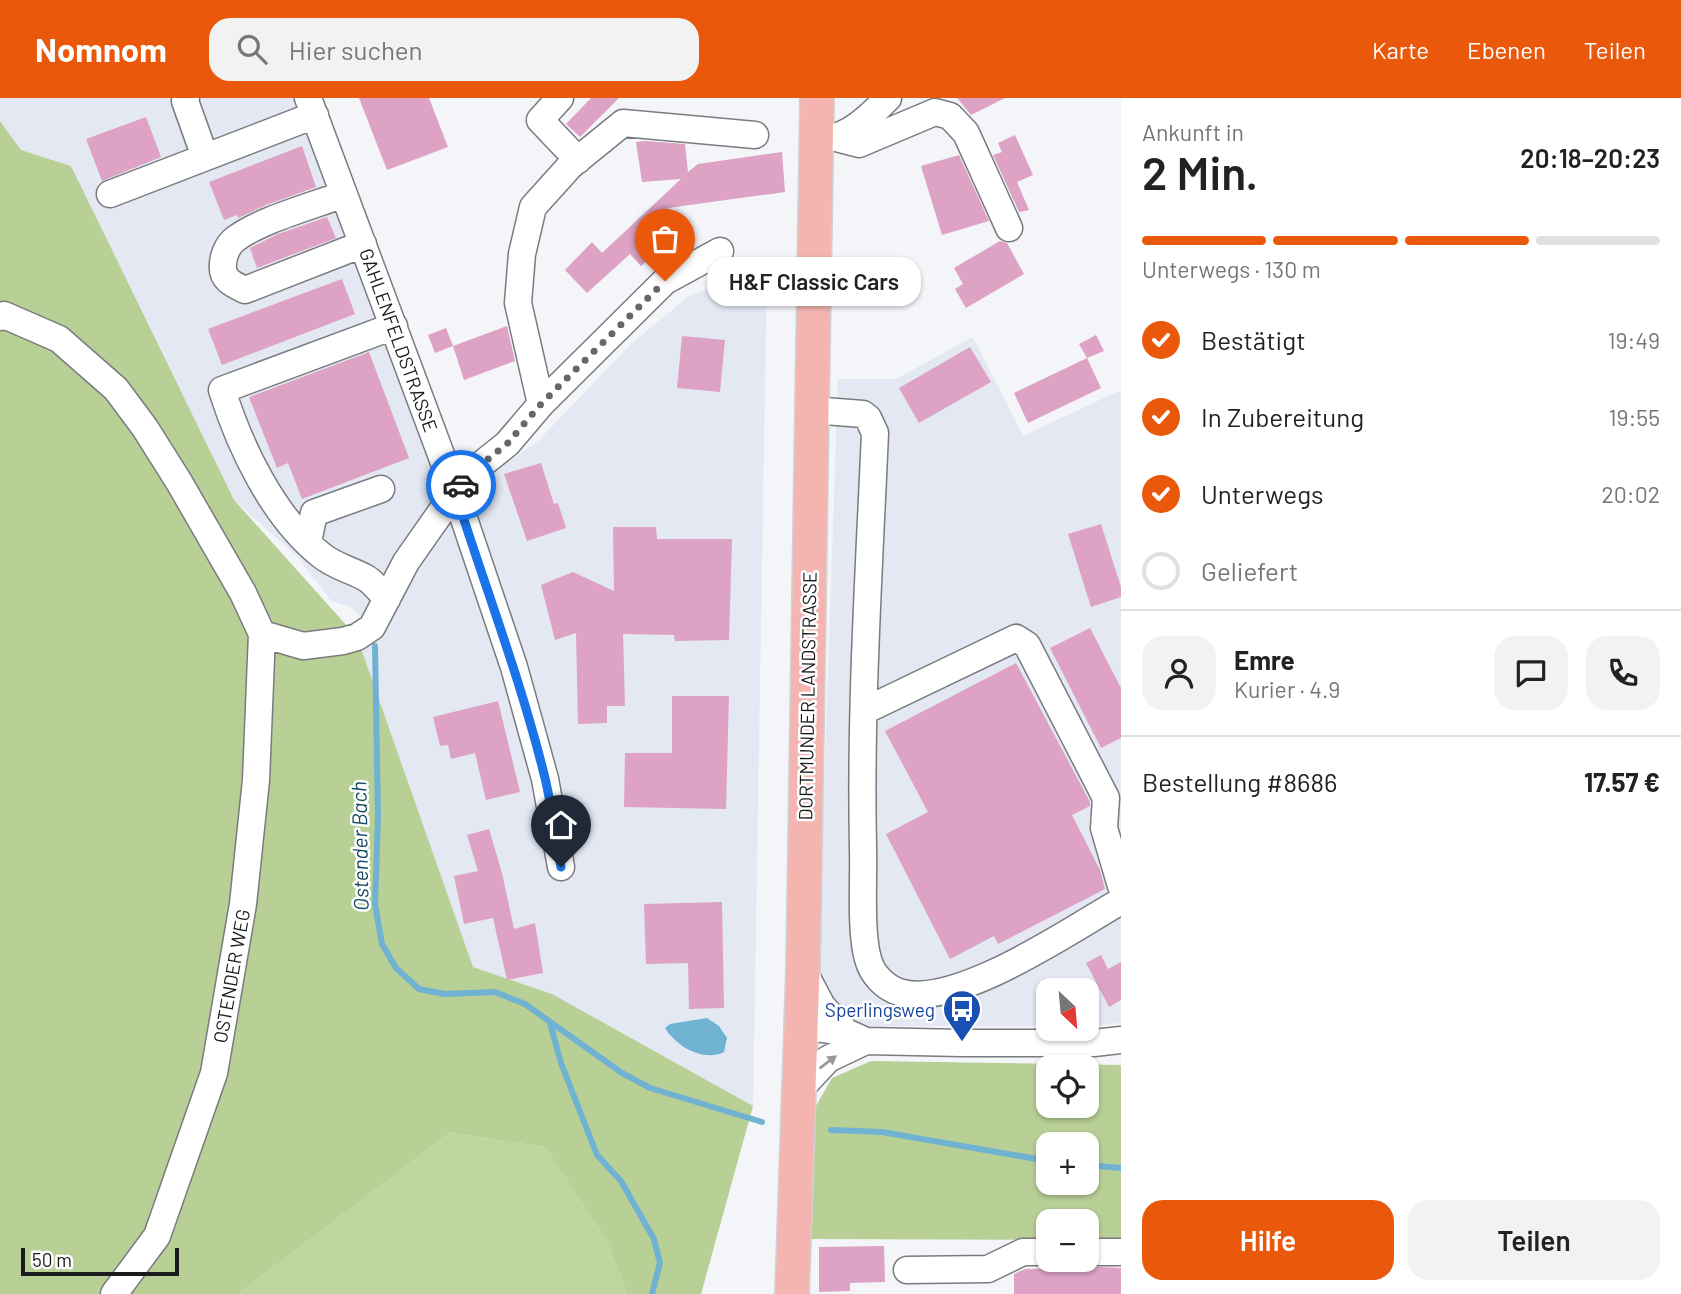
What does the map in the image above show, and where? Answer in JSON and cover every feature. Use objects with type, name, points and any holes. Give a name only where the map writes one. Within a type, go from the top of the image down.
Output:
[{"type":"main road","name":"DORTMUNDER LANDSTRASSE","points":[[792,1294],[803,970],[811,410],[826,138],[817,98]]},
{"type":"street","points":[[186,98],[205,157]]},
{"type":"street","points":[[560,98],[540,120],[578,160]]},
{"type":"street","points":[[826,138],[870,115],[888,98]]},
{"type":"street","points":[[110,194],[205,157],[312,107]]},
{"type":"street","name":"GAHLENFELDSTRASSE","points":[[312,107],[455,492],[509,654],[545,779],[561,867]]},
{"type":"street","points":[[826,138],[859,144],[935,112],[950,116],[966,133],[1009,228]]},
{"type":"street","points":[[541,404],[518,303],[522,254],[533,207],[578,160],[623,123],[755,135]]},
{"type":"street","points":[[344,194],[253,228],[232,242],[223,258],[222,271],[229,283],[245,290],[363,244]]},
{"type":"street","points":[[262,634],[303,646],[343,641],[357,637],[372,627],[406,562],[455,492],[478,467],[507,444],[541,404],[665,281],[720,251]]},
{"type":"street","name":"OSTENDER WEG","points":[[0,317],[4,315],[59,339],[116,389],[145,428],[185,493],[243,593],[262,634],[256,780],[243,904],[214,1073],[157,1236],[114,1294]]},
{"type":"street","points":[[387,599],[367,578],[320,555],[287,520],[252,463],[232,421],[222,390],[394,326]]},
{"type":"street","points":[[811,410],[863,414],[875,433],[862,795],[865,946],[873,972],[886,986],[902,993],[928,994],[948,990],[992,975],[1121,901]]},
{"type":"street","points":[[308,542],[314,513],[381,489]]},
{"type":"street","points":[[864,711],[1016,638],[1021,640],[1027,645],[1106,798],[1104,828],[1121,886]]},
{"type":"street","points":[[803,970],[822,1006],[856,1036]]},
{"type":"street","points":[[800,1026],[856,1036],[989,1043],[1094,1043],[1121,1040]]},
{"type":"street","points":[[798,1091],[828,1059],[856,1036]]},
{"type":"street","points":[[907,1270],[988,1269],[1023,1252],[1036,1252]]},
{"type":"street","points":[[1099,1252],[1119,1252]]},
{"type":"shaded area","points":[[0,98],[310,98],[457,497],[537,442],[632,343],[689,296],[767,263],[753,1106],[552,994],[473,967],[357,637],[361,616],[349,606],[331,601],[297,556],[234,500],[173,416],[72,166],[21,150],[0,121]]},
{"type":"shaded area","points":[[973,337],[1023,436],[1121,390],[1121,1023],[1099,1025],[1099,978],[1036,978],[1036,1026],[869,1026],[848,1016],[826,989],[818,964],[838,379],[896,379]]},
{"type":"green space","points":[[0,121],[21,150],[71,166],[234,500],[357,637],[473,967],[552,994],[753,1106],[701,1294],[627,1294],[606,1239],[545,1147],[450,1133],[238,1294],[0,1294]]},
{"type":"green space","points":[[871,1061],[1036,1064],[1036,1118],[1099,1118],[1099,1065],[1121,1065],[1121,1241],[1099,1241],[1099,1209],[1036,1209],[1036,1240],[811,1239],[813,1111],[832,1078]]},
{"type":"green space","points":[[450,1133],[545,1147],[606,1239],[627,1294],[238,1294]]},
{"type":"water","points":[[707,1018],[719,1026],[727,1038],[724,1052],[716,1055],[699,1054],[683,1047],[665,1028],[670,1024]]},
{"type":"building","points":[[359,98],[429,98],[448,147],[387,170]]},
{"type":"building","points":[[591,98],[619,98],[580,137],[566,124]]},
{"type":"building","points":[[957,98],[1005,98],[971,115]]},
{"type":"building","points":[[146,117],[161,157],[102,181],[86,139]]},
{"type":"building","points":[[1015,135],[1033,175],[1017,182],[1029,210],[1019,212],[993,155],[1002,152],[998,143]]},
{"type":"building","points":[[636,142],[685,144],[688,172],[698,164],[782,152],[785,192],[668,208],[686,227],[641,266],[630,254],[587,293],[565,270],[592,242],[602,253],[681,179],[642,182]]},
{"type":"building","points":[[302,146],[316,187],[238,218],[237,215],[224,220],[209,182]]},
{"type":"building","points":[[959,155],[989,221],[942,235],[921,166]]},
{"type":"building","points":[[327,217],[336,238],[257,268],[250,248],[278,234]]},
{"type":"building","points":[[1000,241],[1007,243],[1024,274],[966,308],[955,289],[963,284],[954,268]]},
{"type":"building","points":[[342,279],[355,314],[222,365],[208,329]]},
{"type":"building","points":[[507,326],[515,361],[464,380],[453,346]]},
{"type":"building","points":[[446,328],[453,346],[435,353],[428,335]]},
{"type":"building","points":[[1096,335],[1104,351],[1087,358],[1079,344]]},
{"type":"building","points":[[682,336],[725,340],[720,392],[677,388]]},
{"type":"building","points":[[970,347],[991,382],[919,423],[899,388]]},
{"type":"building","points":[[369,352],[409,458],[302,499],[288,463],[277,468],[249,397]]},
{"type":"building","points":[[1087,358],[1101,388],[1028,423],[1014,393]]},
{"type":"building","points":[[541,463],[554,504],[558,503],[566,528],[527,541],[504,474]]},
{"type":"building","points":[[1101,524],[1121,587],[1121,597],[1091,607],[1068,534]]},
{"type":"building","points":[[613,527],[656,527],[657,539],[732,539],[729,640],[675,641],[674,635],[623,634],[625,706],[607,706],[607,723],[578,724],[576,633],[555,640],[541,585],[573,572],[614,591]]},
{"type":"building","points":[[1090,628],[1121,688],[1121,738],[1101,748],[1050,648]]},
{"type":"building","points":[[1016,663],[1090,802],[1090,806],[1072,815],[1100,870],[1105,889],[998,944],[994,936],[950,959],[886,834],[928,812],[885,731]]},
{"type":"building","points":[[672,696],[729,696],[726,809],[624,807],[625,753],[672,753]]},
{"type":"building","points":[[498,701],[520,792],[486,800],[475,753],[451,759],[448,745],[440,746],[433,717]]},
{"type":"building","points":[[489,829],[514,929],[535,923],[543,973],[507,980],[493,918],[464,924],[454,876],[478,871],[467,835]]},
{"type":"building","points":[[722,902],[724,1008],[689,1009],[688,963],[646,964],[644,904]]},
{"type":"building","points":[[1101,955],[1108,969],[1121,962],[1121,1000],[1109,1007],[1099,988],[1099,978],[1094,978],[1086,963]]},
{"type":"building","points":[[884,1246],[885,1282],[850,1283],[850,1291],[819,1292],[819,1247]]},
{"type":"building","points":[[1099,1267],[1121,1268],[1121,1294],[1014,1294],[1014,1274],[1025,1269],[1036,1269],[1036,1272],[1099,1272]]},
{"type":"waterway","name":"Ostender Bach","points":[[375,646],[378,818],[375,904],[382,944],[396,968],[419,989],[444,994],[495,992],[525,1004],[622,1073],[650,1088],[762,1122]]},
{"type":"waterway","points":[[550,1023],[561,1063],[597,1155],[621,1181],[654,1239],[660,1263],[652,1294]]},
{"type":"waterway","points":[[831,1130],[882,1132],[1036,1159]]},
{"type":"waterway","points":[[1099,1166],[1121,1168]]},
{"type":"way so far","points":[[461,485],[478,467],[507,444],[541,404],[665,281]]},
{"type":"place","name":"H&F Classic Cars","points":[[665,281]]},
{"type":"place","name":"Sperlingsweg","points":[[962,1043]]},
{"type":"route","points":[[461,485],[455,492],[514,667],[545,779],[561,867]]}]
